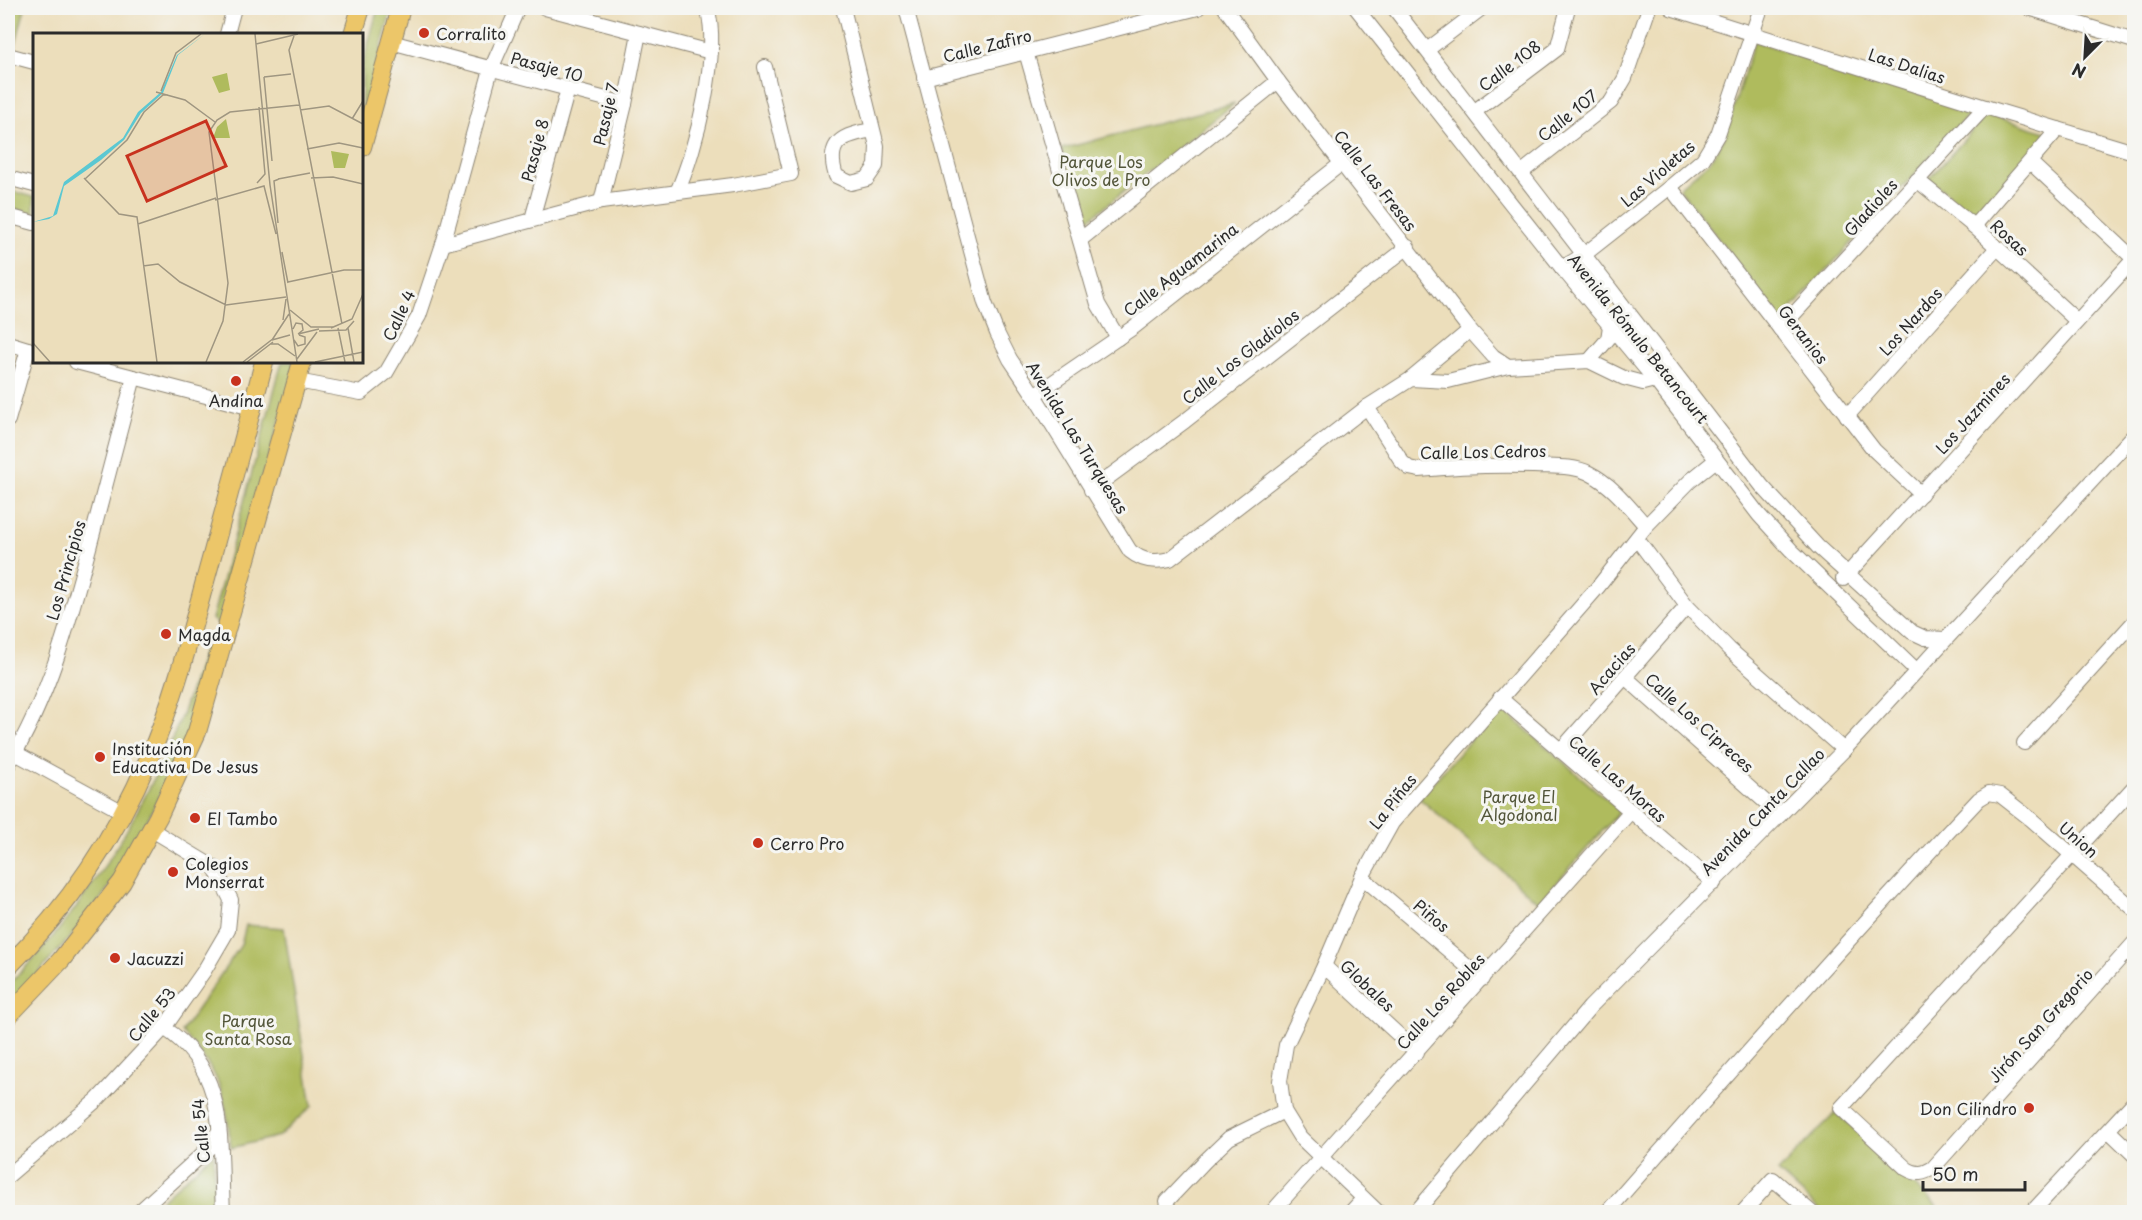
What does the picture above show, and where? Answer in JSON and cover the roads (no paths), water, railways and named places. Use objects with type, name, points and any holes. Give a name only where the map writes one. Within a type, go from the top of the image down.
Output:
[{"type":"main road","points":[[353,33],[360,8]]},
{"type":"main road","points":[[363,143],[401,8]]},
{"type":"main road","points":[[8,967],[31,944],[67,900],[96,858],[123,812],[153,747],[170,702],[192,628],[264,363]]},
{"type":"main road","points":[[8,1016],[61,960],[122,882],[152,830],[197,732],[302,363]]},
{"type":"main road","points":[[192,628],[224,638]]},
{"type":"street","points":[[227,33],[234,8]]},
{"type":"street","points":[[491,69],[518,8]]},
{"type":"street","points":[[545,8],[711,52]]},
{"type":"street","points":[[677,192],[699,129],[711,52],[712,27],[708,8]]},
{"type":"street","points":[[843,8],[873,130]]},
{"type":"street","name":"Avenida Las Turquesas","points":[[906,8],[985,303],[1010,359],[1130,551],[1138,558],[1159,562],[1170,559],[1367,407],[1412,379],[1470,330]]},
{"type":"street","name":"Calle Zafiro","points":[[924,78],[1198,8]]},
{"type":"street","name":"Calle Las Fresas","points":[[1225,8],[1278,81],[1470,330],[1493,356],[1508,366]]},
{"type":"street","name":"Avenida Rómulo Betancourt","points":[[1356,8],[1562,268],[1655,380],[1767,524],[1917,671]]},
{"type":"street","name":"Avenida Rómulo Betancourt","points":[[1394,8],[1762,486],[1818,547],[1912,632],[1925,638],[1945,639]]},
{"type":"street","points":[[1427,50],[1482,8]]},
{"type":"street","name":"Calle 108","points":[[1475,111],[1557,49],[1568,8]]},
{"type":"street","name":"Calle 107","points":[[1522,172],[1611,102],[1625,78],[1649,8]]},
{"type":"street","name":"Las Dalias","points":[[1671,8],[2134,152]]},
{"type":"street","name":"Las Violetas","points":[[1562,268],[1585,254],[1703,159],[1718,134],[1761,8]]},
{"type":"street","points":[[2029,8],[2134,41]]},
{"type":"street","name":"Pasaje 7","points":[[601,202],[625,104],[639,33]]},
{"type":"street","name":"Pasaje 10","points":[[391,42],[625,104]]},
{"type":"street","points":[[1026,52],[1098,304],[1118,338]]},
{"type":"street","points":[[8,55],[33,62]]},
{"type":"street","points":[[443,244],[601,202],[733,185],[791,174],[765,67]]},
{"type":"street","name":"Calle 4","points":[[297,381],[361,393],[386,373],[419,316],[443,244],[491,69]]},
{"type":"street","points":[[1080,240],[1278,81]]},
{"type":"street","name":"Pasaje 8","points":[[532,219],[568,89]]},
{"type":"street","name":"Gladioles","points":[[1780,329],[1985,107]]},
{"type":"street","points":[[1974,226],[2058,129]]},
{"type":"street","points":[[2030,162],[2134,259]]},
{"type":"street","name":"Calle Aguamarina","points":[[1034,395],[1134,327],[1342,163]]},
{"type":"street","points":[[8,178],[33,185]]},
{"type":"street","name":"Rosas","points":[[1917,180],[1974,226],[2077,321]]},
{"type":"street","name":"Geranios","points":[[1670,187],[1874,450],[1921,494]]},
{"type":"street","points":[[8,216],[33,223]]},
{"type":"street","name":"Calle Los Gladiolos","points":[[1091,490],[1185,421],[1408,247]]},
{"type":"street","name":"Los Nardos","points":[[1847,416],[1997,248]]},
{"type":"street","name":"Los Jazmines","points":[[1832,589],[1848,575],[2134,259]]},
{"type":"street","points":[[1589,361],[1608,339],[1610,326]]},
{"type":"street","points":[[8,343],[31,350],[8,420]]},
{"type":"street","points":[[1412,379],[1448,381],[1508,366],[1589,361],[1634,381],[1643,382],[1655,380],[1671,368]]},
{"type":"street","points":[[80,363],[252,408]]},
{"type":"street","name":"Los Principios","points":[[10,756],[50,677],[72,611],[134,377]]},
{"type":"street","name":"Calle Los Cedros","points":[[1367,407],[1402,462],[1410,468],[1419,471],[1490,465],[1565,467],[1587,472],[1618,494],[1646,526]]},
{"type":"street","name":"Avenida Canta Callao","points":[[1416,1212],[1590,1007],[1844,750],[2134,437]]},
{"type":"street","name":"La Piñas","points":[[1378,1212],[1300,1137],[1284,1112],[1280,1081],[1286,1045],[1324,966],[1362,877],[1392,824],[1646,526],[1690,481],[1716,460]]},
{"type":"street","points":[[1637,539],[1687,606],[1729,649],[1844,750]]},
{"type":"street","name":"Acacias","points":[[1560,750],[1687,606]]},
{"type":"street","points":[[2025,743],[2134,622]]},
{"type":"street","name":"Calle Los Cipreces","points":[[1625,677],[1780,815]]},
{"type":"street","name":"Calle Las Moras","points":[[1500,698],[1714,884]]},
{"type":"street","points":[[10,756],[123,812]]},
{"type":"street","points":[[2073,855],[2134,787]]},
{"type":"street","name":"Union","points":[[1607,1212],[1869,916],[1979,799],[1989,793],[2000,795],[2134,909]]},
{"type":"street","name":"Calle Los Robles","points":[[1272,1212],[1323,1158],[1631,811]]},
{"type":"street","name":"Calle 53","points":[[8,1176],[98,1099],[164,1028],[204,971],[228,930],[231,900],[215,868],[152,830]]},
{"type":"street","name":"Jirón San Gregorio","points":[[2073,855],[1841,1108],[1899,1162],[1916,1173],[1926,1172],[1933,1168],[2134,943]]},
{"type":"street","name":"Piños","points":[[1362,877],[1482,979]]},
{"type":"street","name":"Globales","points":[[1324,966],[1417,1052]]},
{"type":"street","name":"Calle 54","points":[[164,1028],[189,1048],[205,1070],[215,1096],[224,1212]]},
{"type":"street","points":[[2038,1210],[2134,1102]]},
{"type":"street","points":[[1167,1201],[1229,1138],[1284,1112]]},
{"type":"street","points":[[139,1212],[207,1149],[219,1131]]},
{"type":"street","points":[[2109,1131],[2134,1155]]},
{"type":"street","points":[[1743,1212],[1773,1179],[1811,1212]]},
{"type":"street","points":[[1351,1212],[1363,1198]]},
{"type":"place","name":"Corralito","points":[[424,33]]},
{"type":"place","name":"Andína","points":[[236,381]]},
{"type":"place","name":"Magda","points":[[166,634]]},
{"type":"place","name":"Institución Educativa De Jesus","points":[[100,757]]},
{"type":"place","name":"El Tambo","points":[[195,818]]},
{"type":"place","name":"Cerro Pro","points":[[758,843]]},
{"type":"place","name":"Colegios Monserrat","points":[[173,872]]},
{"type":"place","name":"Jacuzzi","points":[[115,958]]},
{"type":"place","name":"Don Cilindro","points":[[2029,1108]]},
{"type":"park label","name":"Parque Los Olivos de Pro","points":[[1101,170]]},
{"type":"park label","name":"Parque El Algodonal","points":[[1519,805]]},
{"type":"park label","name":"Parque Santa Rosa","points":[[248,1029]]}]
